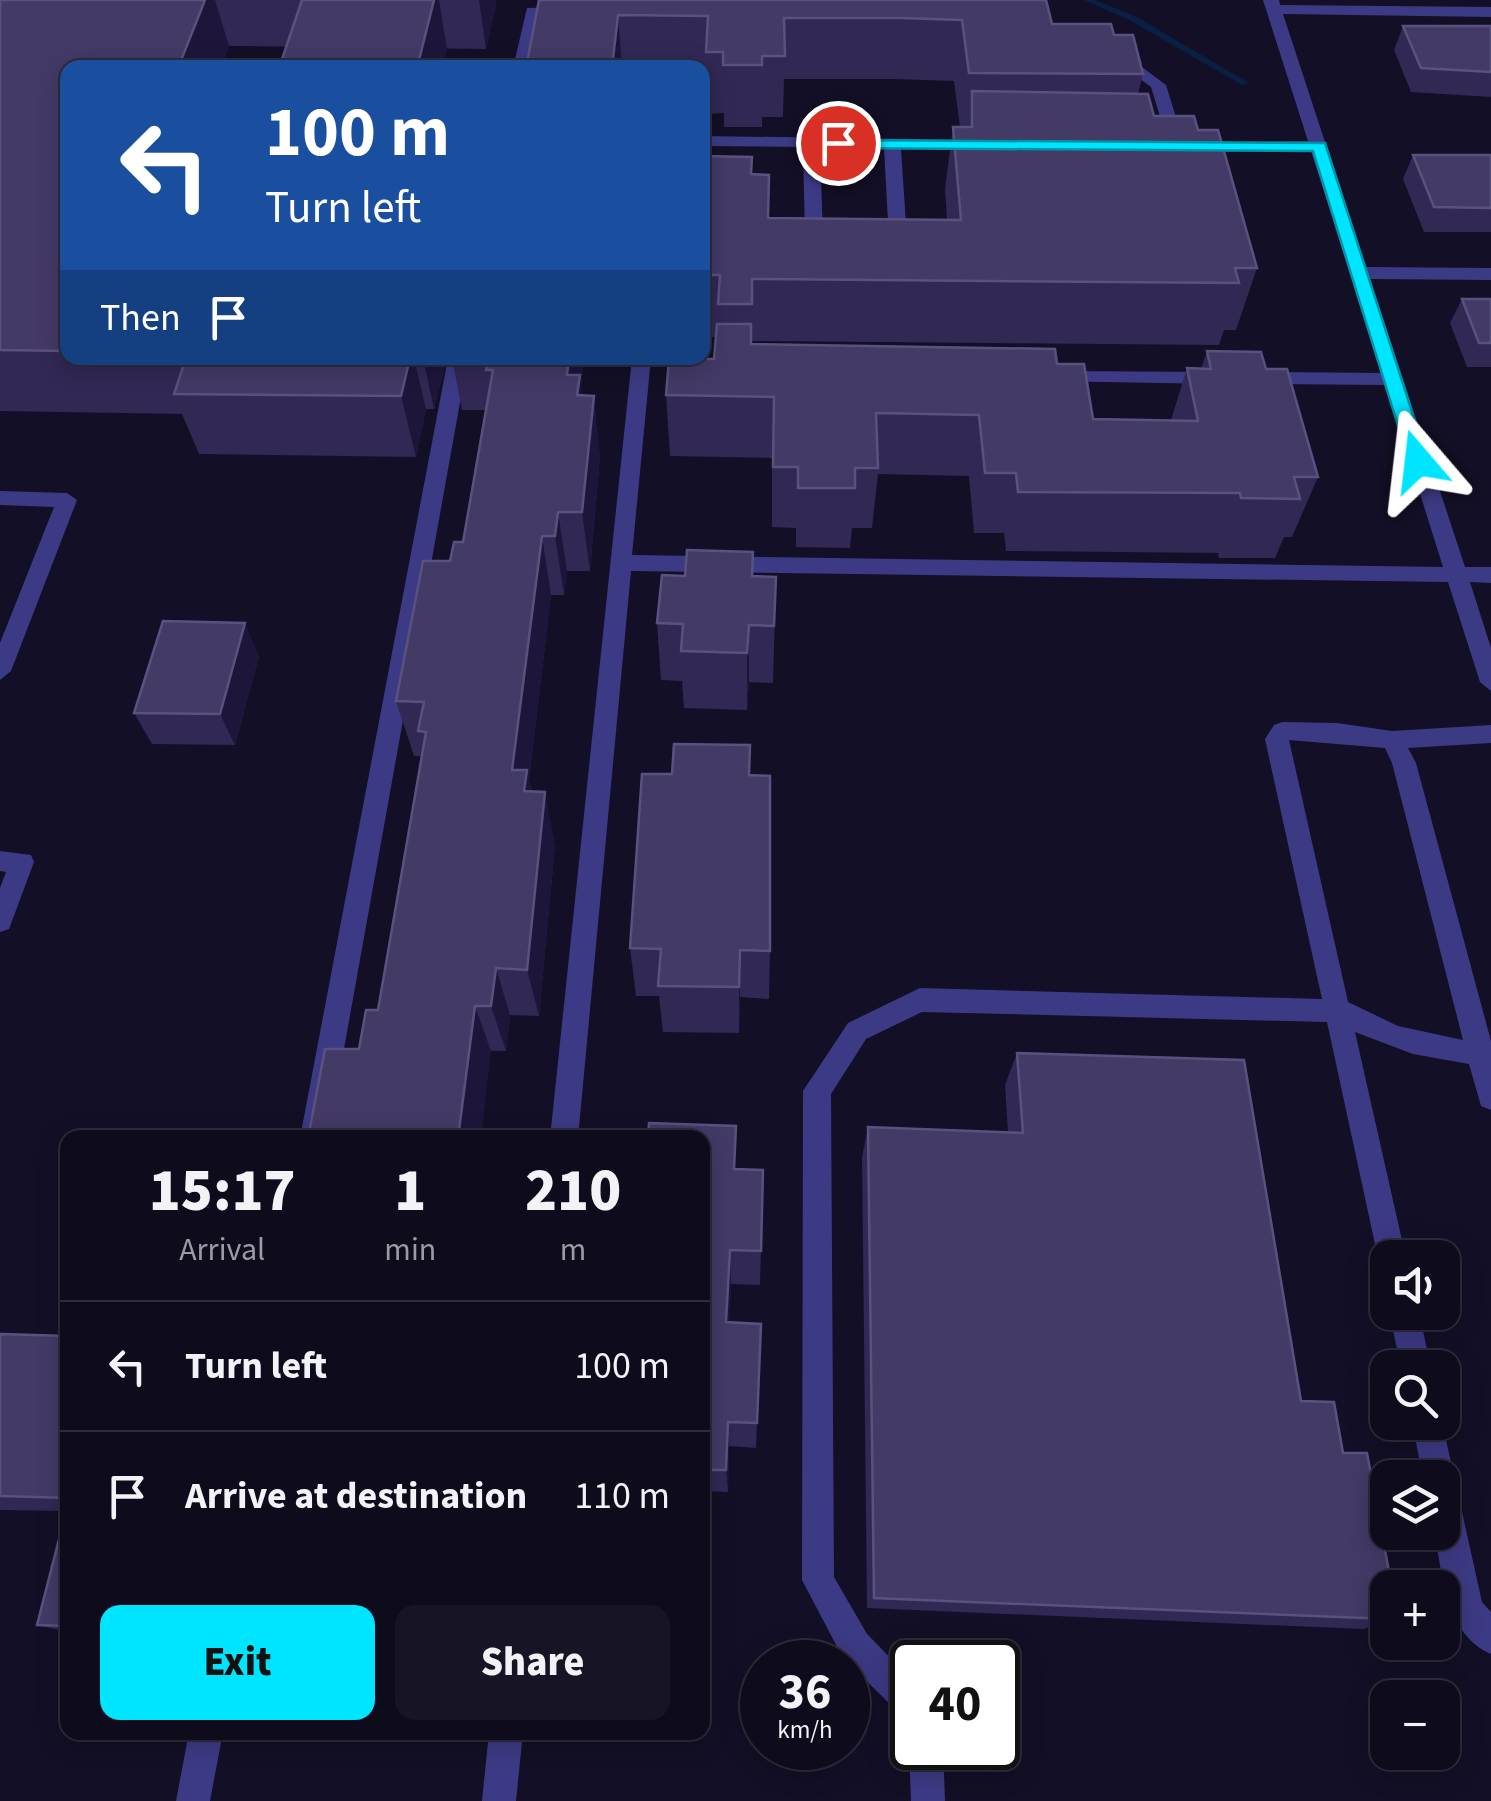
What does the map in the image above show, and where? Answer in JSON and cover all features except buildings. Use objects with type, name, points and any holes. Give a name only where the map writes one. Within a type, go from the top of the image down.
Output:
[{"type":"street","points":[[1491,12],[1273,5],[1362,272],[1453,574],[1491,682]]},
{"type":"street","points":[[523,60],[532,11],[590,12]]},
{"type":"street","points":[[1101,48],[1133,63],[1158,85],[1177,148]]},
{"type":"street","points":[[710,141],[1006,146]]},
{"type":"street","points":[[811,143],[814,238],[825,248],[841,249]]},
{"type":"street","points":[[872,249],[887,250],[898,240],[892,144]]},
{"type":"street","points":[[1158,148],[1320,146]]},
{"type":"street","points":[[1362,272],[1491,274]]},
{"type":"street","points":[[315,1130],[457,365]]},
{"type":"street","points":[[565,1130],[621,562],[647,369]]},
{"type":"street","points":[[1036,377],[1393,379]]},
{"type":"street","points":[[0,498],[67,500],[0,670]]},
{"type":"street","points":[[621,562],[1491,575]]},
{"type":"street","points":[[1388,1240],[1276,739],[1282,731],[1337,732],[1392,740],[1491,734]]},
{"type":"street","points":[[1392,740],[1404,763],[1485,1053],[1491,1097]]},
{"type":"street","points":[[0,861],[22,862],[0,921]]},
{"type":"street","points":[[890,1681],[855,1646],[818,1580],[818,1091],[857,1031],[920,1000],[1340,1012],[1388,1037],[1439,1051],[1485,1053]]},
{"type":"street","points":[[1454,1550],[1467,1610],[1491,1636]]},
{"type":"street","points":[[194,1801],[205,1740]]},
{"type":"street","points":[[499,1801],[505,1740]]},
{"type":"street","points":[[927,1770],[928,1801]]},
{"type":"waterway","points":[[1088,0],[1132,18],[1245,83]]},
{"type":"route","points":[[838,143],[1320,146],[1418,461]]}]
